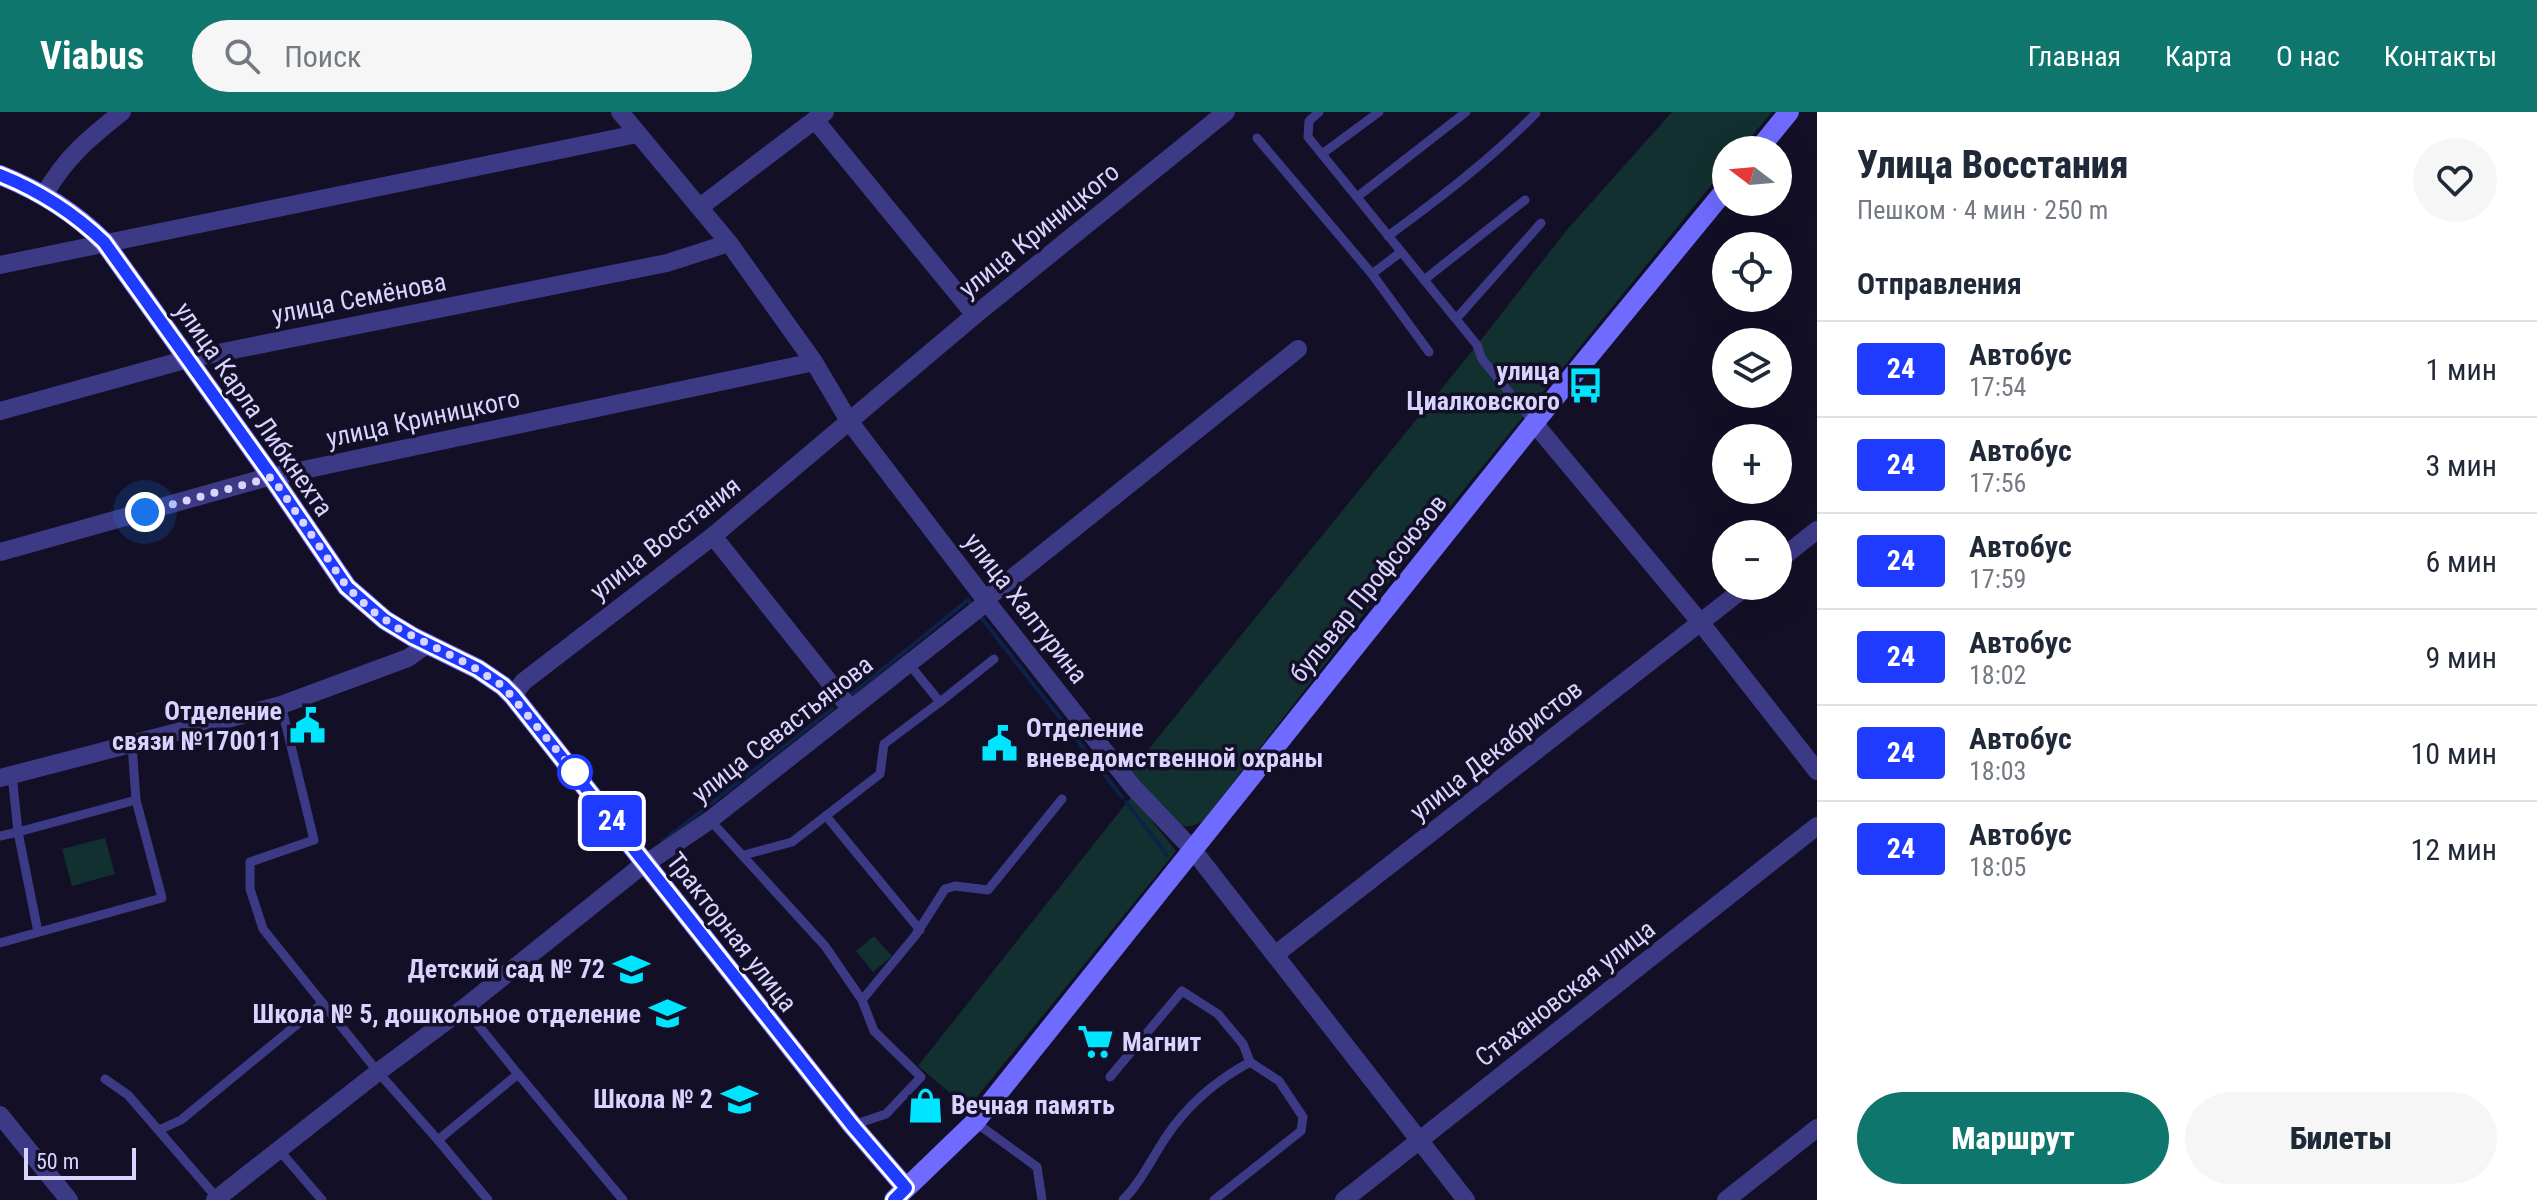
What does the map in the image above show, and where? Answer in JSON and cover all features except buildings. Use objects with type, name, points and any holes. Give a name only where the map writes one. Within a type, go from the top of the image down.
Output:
[{"type":"main road","points":[[1769,136],[1789,112]]},
{"type":"main road","name":"улица Карла Либкнехта","points":[[0,175],[44,195],[104,242],[347,587],[385,620],[428,644]]},
{"type":"main road","name":"бульвар Профсоюзов","points":[[905,1196],[975,1122],[1534,423],[1712,206]]},
{"type":"main road","name":"Тракторная улица","points":[[428,644],[478,669],[513,696],[905,1196]]},
{"type":"street","points":[[44,195],[56,173],[78,148],[122,112]]},
{"type":"street","name":"улица Халтурина","points":[[620,112],[729,243],[814,362],[849,421],[987,602],[1133,787],[1193,850],[1466,1200]]},
{"type":"street","name":"улица Криницкого","points":[[849,421],[1226,112]]},
{"type":"street","points":[[700,207],[820,116],[975,315]]},
{"type":"street","points":[[0,265],[637,134]]},
{"type":"street","name":"улица Семёнова","points":[[0,411],[188,359],[667,263],[729,243]]},
{"type":"street","name":"улица Севастьянова","points":[[216,1199],[464,1008],[645,863],[710,820],[909,664],[1298,349]]},
{"type":"street","name":"улица Криницкого","points":[[0,552],[272,477],[814,362]]},
{"type":"street","name":"улица Восстания","points":[[513,696],[523,682],[713,536],[849,421]]},
{"type":"street","points":[[1534,423],[1701,623],[1817,771]]},
{"type":"street","points":[[1792,550],[1817,530]]},
{"type":"street","points":[[713,536],[850,708]]},
{"type":"street","name":"улица Декабристов","points":[[1276,954],[1730,600]]},
{"type":"street","points":[[6,776],[281,705],[408,658],[428,644]]},
{"type":"street","name":"Стахановская улица","points":[[1344,1200],[1817,826]]},
{"type":"street","points":[[0,1115],[69,1200]]},
{"type":"street","points":[[1726,1200],[1817,1128]]},
{"type":"lane","points":[[1319,112],[1309,121],[1308,137],[1477,345],[1482,359],[1534,423]]},
{"type":"lane","points":[[1322,154],[1379,112]]},
{"type":"lane","points":[[1357,197],[1466,112]]},
{"type":"lane","points":[[1388,236],[1507,143],[1536,113]]},
{"type":"lane","points":[[1257,138],[1372,274],[1429,352]]},
{"type":"lane","points":[[1424,280],[1525,200]]},
{"type":"lane","points":[[1456,319],[1541,223]]},
{"type":"lane","points":[[1372,274],[1401,252]]},
{"type":"lane","points":[[744,855],[792,842],[880,774],[884,744],[994,659]]},
{"type":"lane","points":[[909,664],[940,702]]},
{"type":"lane","points":[[281,705],[314,840],[250,862],[250,889],[263,929],[378,1072],[488,1200]]},
{"type":"lane","points":[[0,943],[162,898],[136,800],[132,745]]},
{"type":"lane","points":[[6,776],[38,932]]},
{"type":"lane","points":[[862,1000],[920,930],[945,889],[964,886],[988,890],[1062,799]]},
{"type":"lane","points":[[0,836],[136,800]]},
{"type":"lane","points":[[826,816],[920,930]]},
{"type":"lane","points":[[710,820],[825,946],[862,1000],[874,1031],[921,1077],[886,1114],[852,1125]]},
{"type":"lane","points":[[1110,1077],[1182,991],[1218,1014],[1243,1044],[1250,1062],[1279,1081],[1303,1117],[1301,1131],[1214,1200]]},
{"type":"lane","points":[[159,1130],[181,1120],[323,1003]]},
{"type":"lane","points":[[464,1008],[623,1200]]},
{"type":"lane","points":[[1123,1200],[1167,1135],[1198,1098],[1229,1073],[1250,1062]]},
{"type":"lane","points":[[438,1140],[518,1074]]},
{"type":"lane","points":[[105,1079],[128,1095],[216,1199]]},
{"type":"lane","points":[[975,1122],[1037,1167],[1042,1200]]},
{"type":"lane","points":[[279,1150],[322,1200]]},
{"type":"green space","points":[[1672,112],[1772,112],[1752,136],[1712,136],[1712,184],[1387,584],[1203,821],[1190,826],[1177,824],[1130,772],[1566,231]]},
{"type":"green space","points":[[1132,796],[1176,851],[968,1108],[918,1066]]},
{"type":"green space","points":[[105,838],[115,874],[72,886],[62,849]]},
{"type":"green space","points":[[874,936],[892,956],[873,972],[856,951]]},
{"type":"waterway","points":[[852,694],[968,600],[971,604]]},
{"type":"waterway","points":[[980,616],[1122,797]]},
{"type":"waterway","points":[[663,841],[832,709]]},
{"type":"waterway","points":[[1126,802],[1167,855]]},
{"type":"bus line","name":"24","points":[[0,175],[55,202],[104,242],[347,587],[385,620],[478,669],[513,696],[852,1125],[906,1188],[894,1200]]},
{"type":"place","name":"улица Циалковского","points":[[1586,386]]},
{"type":"place","name":"Отделение связи №170011","points":[[308,726]]},
{"type":"place","name":"Отделение вневедомственной охраны","points":[[1000,743]]},
{"type":"place","name":"Детский сад № 72","points":[[631,969]]},
{"type":"place","name":"Школа № 5, дошкольное отделение","points":[[667,1014]]},
{"type":"place","name":"Магнит","points":[[1096,1042]]},
{"type":"place","name":"Школа № 2","points":[[739,1099]]},
{"type":"place","name":"Вечная память","points":[[925,1105]]},
{"type":"route","points":[[145,512],[272,477],[347,587],[359,599],[399,629],[470,665],[503,686],[575,772]]}]
